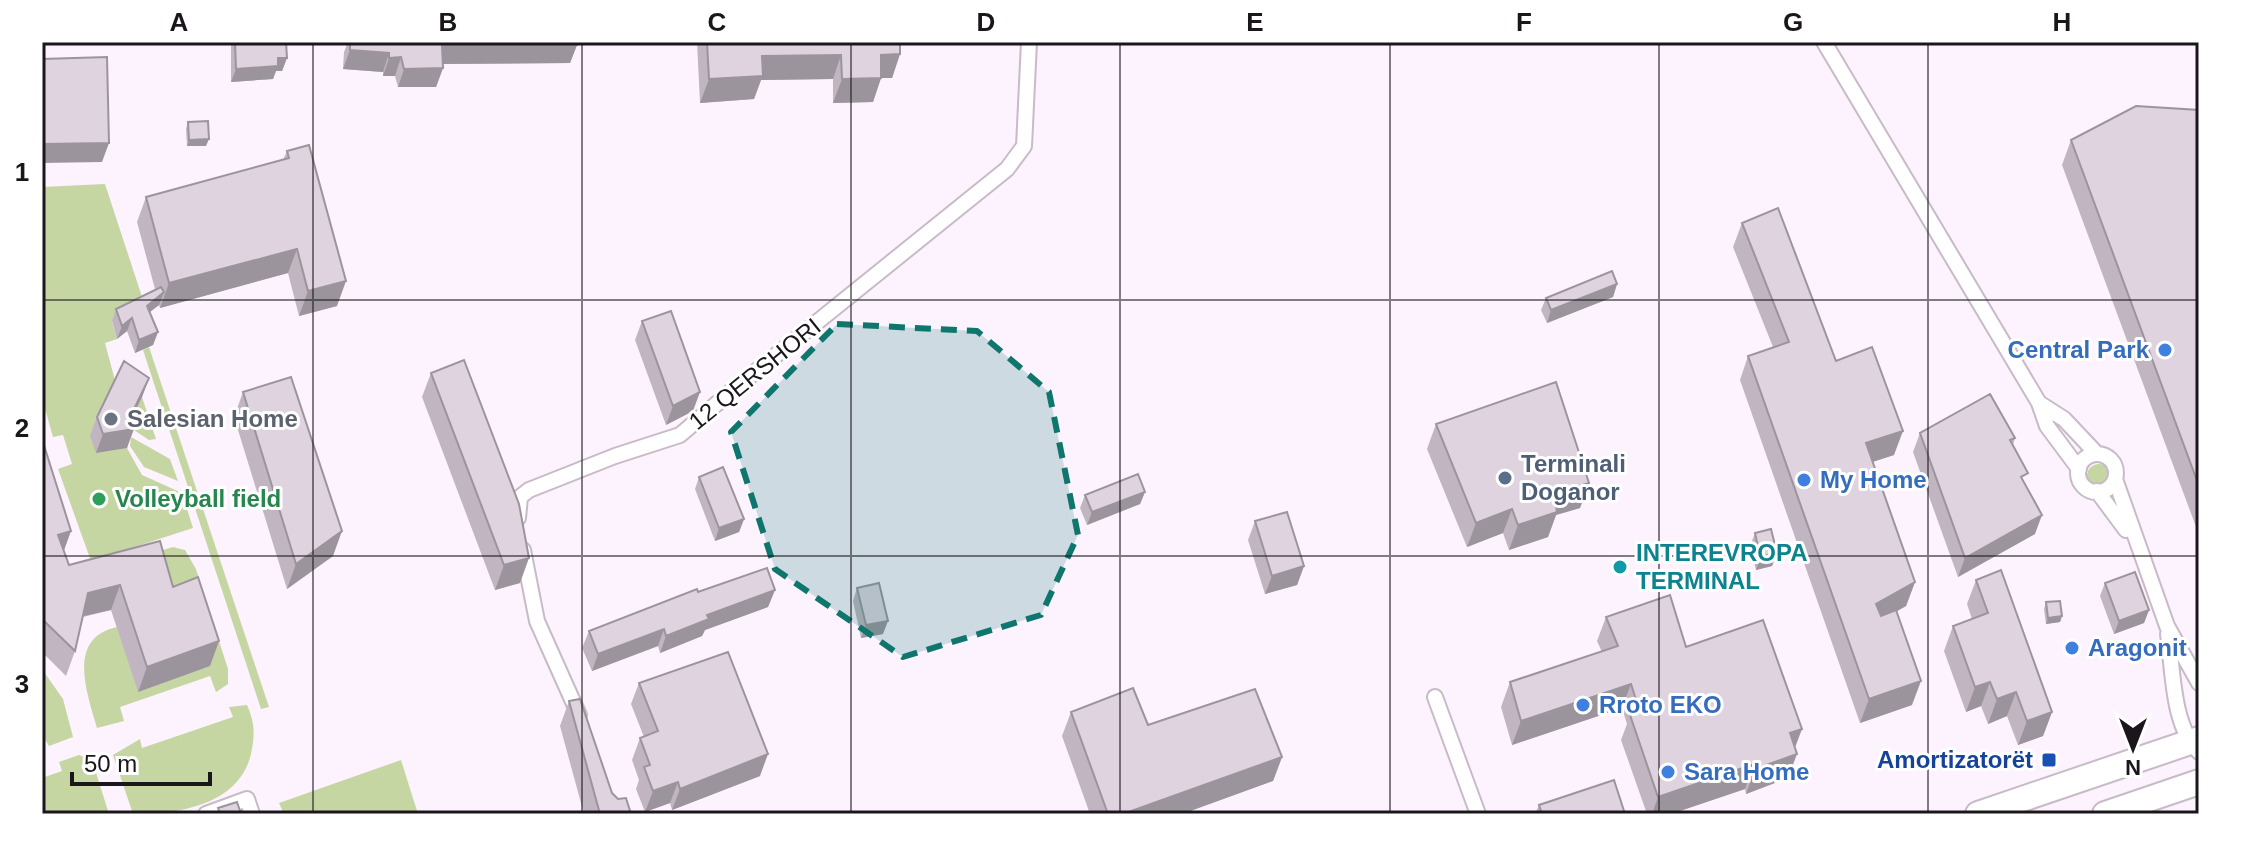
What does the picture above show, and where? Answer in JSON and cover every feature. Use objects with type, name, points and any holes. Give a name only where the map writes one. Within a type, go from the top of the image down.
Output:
[{"type":"highway","points":[[1978,814],[2196,744]]},
{"type":"highway","points":[[2105,814],[2199,782]]},
{"type":"street","name":"12 QERSHORI","points":[[584,728],[537,621],[518,517],[520,497],[615,456],[664,442],[693,427],[734,389],[1007,169],[1024,146],[1029,42]]},
{"type":"street","points":[[1824,42],[2039,403],[2047,426],[2079,469],[2083,485],[2097,491],[2134,539]]},
{"type":"street","points":[[2039,403],[2064,419],[2097,454],[2112,461],[2134,539],[2167,626],[2199,683]]},
{"type":"street","points":[[2079,469],[2085,458],[2097,454]]},
{"type":"street","points":[[2097,491],[2108,488],[2115,479]]},
{"type":"street","points":[[2167,626],[2178,706],[2196,744]]},
{"type":"street","points":[[1435,697],[1478,814]]},
{"type":"street","points":[[206,814],[247,799],[252,814]]},
{"type":"highlighted area","points":[[837,324],[977,331],[1049,392],[1078,535],[1041,615],[903,657],[775,569],[731,432]]},
{"type":"green space","points":[[105,184],[146,309],[112,322],[117,339],[105,343],[116,384],[96,453],[127,448],[142,475],[182,493],[193,528],[91,561],[58,469],[72,464],[63,435],[53,437],[42,398],[42,187]]},
{"type":"green space","points":[[149,347],[269,707],[261,709],[143,350]]},
{"type":"green space","points":[[142,397],[156,439],[149,440],[128,426]]},
{"type":"green space","points":[[131,437],[170,459],[178,481],[144,467],[130,446]]},
{"type":"green space","points":[[2099,464],[2108,467],[2111,476],[2108,485],[2099,488],[2090,485],[2087,476],[2090,467]]},
{"type":"green space","points":[[173,547],[185,550],[196,569],[228,669],[228,684],[216,692],[210,676],[120,707],[124,721],[97,728],[85,684],[84,668],[91,642],[101,633],[117,627],[138,691],[210,666],[75,576]]},
{"type":"green space","points":[[42,669],[63,699],[73,737],[49,746],[42,734]]},
{"type":"green space","points":[[247,705],[254,735],[251,754],[234,785],[205,803],[169,812],[133,814],[113,755],[140,739],[142,748],[233,717],[229,707]]},
{"type":"green space","points":[[79,755],[92,760],[109,814],[42,814],[42,778],[62,771],[59,762]]},
{"type":"green space","points":[[401,760],[418,814],[284,814],[279,803]]},
{"type":"building","points":[[235,42],[286,42],[287,58],[278,58],[278,66],[236,69]]},
{"type":"building","points":[[350,42],[577,42],[577,45],[442,46],[443,68],[404,69],[401,57],[389,58],[389,53],[350,50]]},
{"type":"building","points":[[707,42],[900,42],[900,54],[881,55],[881,78],[842,79],[841,55],[762,56],[763,76],[709,79]]},
{"type":"building","points":[[107,57],[109,143],[42,144],[42,59]]},
{"type":"building","name":"Central Park","points":[[2136,106],[2199,110],[2199,486],[2071,140]]},
{"type":"building","points":[[208,121],[209,139],[189,140],[188,122]]},
{"type":"building","points":[[309,145],[346,281],[308,291],[297,249],[169,283],[146,197],[289,158],[287,151]]},
{"type":"building","points":[[1778,208],[1836,361],[1872,347],[1903,431],[1866,443],[1915,582],[1876,604],[1881,616],[1896,610],[1921,681],[1869,699],[1748,356],[1789,342],[1742,223]]},
{"type":"building","points":[[1612,271],[1617,284],[1551,310],[1546,298]]},
{"type":"building","points":[[161,287],[164,292],[147,306],[158,332],[139,340],[132,318],[122,326],[116,309]]},
{"type":"building","points":[[671,311],[700,392],[673,406],[642,321]]},
{"type":"building","points":[[464,360],[519,504],[529,558],[504,565],[431,373]]},
{"type":"building","points":[[124,361],[149,378],[135,407],[134,429],[103,434],[97,417]]},
{"type":"building","points":[[291,377],[342,531],[296,564],[243,392]]},
{"type":"building","name":"Terminali Doganor","points":[[1556,382],[1589,483],[1554,494],[1557,512],[1518,525],[1512,509],[1476,523],[1436,424]]},
{"type":"building","points":[[1990,394],[2015,438],[2010,440],[2028,473],[2021,477],[2042,515],[1965,558],[1920,433]]},
{"type":"building","points":[[42,439],[71,531],[58,535],[69,565],[160,541],[173,587],[198,577],[219,641],[147,667],[120,585],[88,593],[75,651],[42,619]]},
{"type":"building","points":[[723,467],[744,519],[719,528],[699,477]]},
{"type":"building","points":[[1138,474],[1145,492],[1092,512],[1085,495]]},
{"type":"building","points":[[1287,512],[1304,566],[1272,576],[1255,521]]},
{"type":"building","points":[[1771,529],[1777,553],[1760,557],[1755,533]]},
{"type":"building","points":[[767,568],[775,590],[707,615],[709,619],[666,636],[664,629],[598,654],[589,631],[697,589],[698,592]]},
{"type":"building","points":[[2001,570],[2052,712],[2027,721],[2016,692],[1997,699],[1990,682],[1975,687],[1953,626],[1988,613],[1976,580]]},
{"type":"building","points":[[2135,572],[2149,610],[2119,621],[2105,583]]},
{"type":"building","points":[[879,583],[888,621],[866,625],[857,588]]},
{"type":"building","points":[[1670,595],[1686,647],[1763,620],[1802,729],[1790,733],[1797,754],[1755,769],[1754,764],[1658,797],[1630,715],[1640,712],[1631,684],[1521,721],[1510,682],[1618,646],[1606,617]]},
{"type":"building","points":[[2060,601],[2062,616],[2048,618],[2046,602]]},
{"type":"building","points":[[728,652],[768,754],[680,789],[678,782],[653,791],[644,767],[650,765],[640,738],[658,731],[639,683]]},
{"type":"building","points":[[1133,688],[1148,725],[1255,689],[1282,757],[1123,814],[1108,814],[1071,712]]},
{"type":"building","points":[[580,699],[612,793],[618,799],[626,798],[631,814],[600,814],[569,701]]},
{"type":"building","points":[[1614,780],[1625,814],[1542,814],[1539,805]]},
{"type":"building","points":[[237,802],[241,814],[220,814],[218,808]]},
{"type":"place","name":"Central Park","points":[[2165,350]]},
{"type":"place","name":"Salesian Home","points":[[111,419]]},
{"type":"place","name":"Terminali Doganor","points":[[1505,478]]},
{"type":"place","name":"My Home","points":[[1804,480]]},
{"type":"place","name":"Volleyball field","points":[[99,499]]},
{"type":"place","name":"INTEREVROPA TERMINAL","points":[[1620,567]]},
{"type":"place","name":"Aragonit","points":[[2072,648]]},
{"type":"place","name":"Rroto EKO","points":[[1583,705]]},
{"type":"place","name":"Amortizatorët","points":[[2049,760]]},
{"type":"place","name":"Sara Home","points":[[1668,772]]}]
